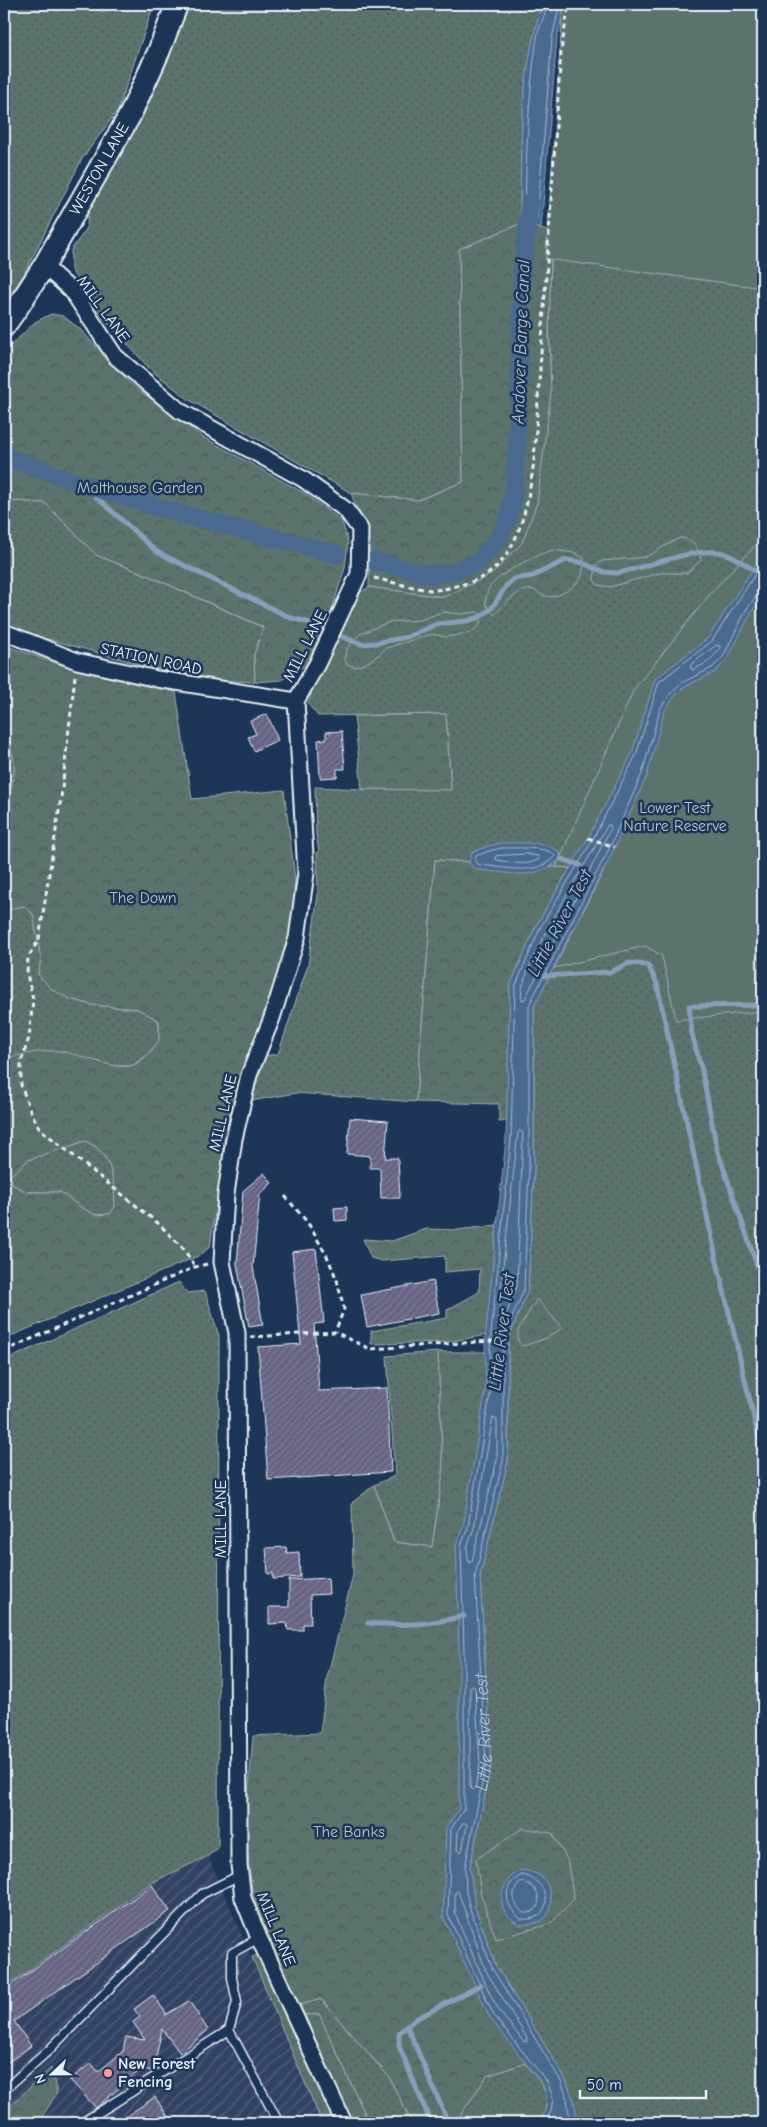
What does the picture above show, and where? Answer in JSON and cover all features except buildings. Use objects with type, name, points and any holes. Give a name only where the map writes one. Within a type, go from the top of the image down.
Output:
[{"type":"street","name":"WESTON LANE","points":[[4,326],[44,266],[130,115],[178,4]]},
{"type":"street","name":"MILL LANE","points":[[44,266],[72,291],[115,356],[180,411],[303,479],[346,510],[360,529],[358,574],[317,664],[296,701],[306,873],[297,938],[272,1018],[249,1075],[234,1139],[226,1194],[222,1262],[237,1333],[240,1875],[243,1898],[259,1938],[344,2123]]},
{"type":"street","name":"STATION ROAD","points":[[4,632],[77,661],[157,680],[296,701]]},
{"type":"lane","points":[[4,2090],[49,2050],[202,1894],[240,1875]]},
{"type":"lane","points":[[82,2123],[229,2030],[237,2002],[232,1978],[232,1953],[259,1938]]},
{"type":"lane","points":[[229,2030],[279,2123]]},
{"type":"path","points":[[358,574],[431,590],[449,588],[482,577],[496,566],[507,552],[520,527],[530,494],[534,460],[561,51],[569,4]]},
{"type":"path","points":[[77,661],[61,798],[39,939],[28,958],[27,974],[33,999],[29,1038],[21,1062],[21,1085],[30,1110],[40,1128],[159,1224],[183,1248],[195,1267]]},
{"type":"path","points":[[588,838],[615,847]]},
{"type":"path","points":[[284,1196],[308,1223],[327,1256],[337,1280],[344,1309],[335,1332]]},
{"type":"path","points":[[4,1351],[195,1267],[222,1262]]},
{"type":"path","points":[[251,1337],[335,1332],[370,1349],[508,1340]]},
{"type":"shaded area","name":"New Forest Fencing","points":[[208,1856],[322,2123],[38,2123],[57,2093],[51,2069],[4,2111],[4,1988],[151,1883]]},
{"type":"green space","points":[[10,4],[81,4],[104,12],[105,4],[154,4],[118,110],[82,159],[24,274],[4,306],[4,8]]},
{"type":"green space","points":[[183,4],[543,4],[529,58],[525,85],[521,141],[520,224],[459,249],[463,482],[418,500],[351,493],[188,399],[151,370],[100,315],[71,270],[71,250],[87,228],[88,207]]},
{"type":"green space","points":[[563,4],[763,4],[763,288],[546,259]]},
{"type":"green space","points":[[763,4],[763,553],[570,868],[435,860],[416,1102],[296,1093],[251,1101],[264,1056],[278,1054],[308,965],[318,894],[317,853],[319,852],[316,834],[315,787],[451,789],[446,714],[318,716],[308,704],[314,683],[356,595],[369,587],[444,597],[492,574],[551,360],[549,296],[555,233]]},
{"type":"green space","points":[[520,224],[548,231],[546,258],[551,259],[549,335],[551,392],[537,503],[522,543],[492,574],[444,597],[369,587],[370,543],[351,493],[418,500],[463,482],[459,249]]},
{"type":"green space","name":"Malthouse Garden","points":[[51,314],[63,316],[80,329],[131,384],[203,437],[304,493],[342,521],[348,542],[345,568],[329,619],[306,665],[282,680],[255,682],[254,655],[263,627],[147,575],[96,555],[45,503],[15,501],[4,506],[4,352],[35,322]]},
{"type":"green space","points":[[15,501],[45,503],[96,555],[147,575],[264,628],[254,655],[255,682],[212,680],[141,665],[41,637],[4,623],[4,506]]},
{"type":"green space","name":"Lower Test Nature Reserve","points":[[763,537],[763,1011],[676,1020],[662,956],[645,946],[554,968],[604,870],[556,867],[634,689],[710,594]]},
{"type":"green space","points":[[679,538],[684,538],[694,544],[701,560],[687,573],[659,573],[610,587],[598,585],[594,580],[596,565],[602,561],[646,557]]},
{"type":"green space","points":[[553,550],[575,553],[584,558],[583,573],[578,581],[565,592],[550,597],[533,590],[522,591],[494,615],[485,603],[488,589],[518,565]]},
{"type":"green space","points":[[763,595],[763,2123],[574,2123],[575,2107],[565,2078],[496,1966],[475,1907],[470,1867],[491,1764],[480,1576],[508,1461],[508,1340],[528,1290],[534,1167],[534,1006],[615,847]]},
{"type":"green space","points":[[442,612],[460,614],[478,612],[481,621],[478,627],[470,633],[446,637],[432,634],[386,648],[365,664],[355,667],[347,664],[344,658],[348,647],[360,634],[389,622],[420,620]]},
{"type":"green space","name":"The Down","points":[[4,645],[62,665],[176,692],[192,799],[284,790],[295,879],[292,931],[229,1116],[210,1247],[198,1256],[4,1339],[4,1058],[38,1052],[58,1051],[114,1066],[130,1066],[142,1060],[159,1041],[159,1021],[138,1009],[92,1005],[70,999],[51,989],[38,974],[41,960],[33,914],[24,906],[13,908],[4,915],[4,794],[11,789],[14,769],[12,752],[4,738]],"holes":[[[85,1141],[94,1146],[107,1160],[110,1168],[114,1187],[115,1207],[110,1214],[96,1215],[82,1208],[60,1192],[27,1192],[13,1185],[10,1176],[28,1160]]]},
{"type":"green space","points":[[446,714],[451,790],[362,789],[354,716]]},
{"type":"green space","points":[[4,738],[12,752],[14,775],[11,789],[4,794]]},
{"type":"green space","points":[[435,860],[570,868],[536,926],[510,986],[507,1121],[499,1122],[499,1104],[416,1102]]},
{"type":"green space","points":[[24,906],[33,914],[41,960],[38,974],[70,999],[92,1005],[138,1009],[159,1021],[159,1041],[146,1056],[131,1066],[113,1066],[55,1051],[4,1058],[4,915],[13,908]]},
{"type":"green space","points":[[85,1141],[101,1152],[110,1168],[114,1187],[115,1207],[110,1214],[96,1215],[82,1208],[60,1192],[27,1192],[13,1185],[10,1176],[28,1160]]},
{"type":"green space","points":[[497,1225],[487,1335],[447,1342],[371,1344],[371,1331],[447,1318],[447,1310],[479,1292],[480,1269],[445,1272],[445,1256],[382,1261],[371,1258],[363,1239],[392,1241],[426,1229],[457,1230]]},
{"type":"green space","points":[[179,1282],[187,1293],[205,1291],[219,1336],[218,1848],[208,1856],[151,1883],[4,1988],[4,1361]]},
{"type":"green space","points":[[537,1299],[562,1328],[547,1338],[523,1346],[518,1341],[518,1330]]},
{"type":"green space","points":[[438,1352],[443,1473],[432,1547],[394,1542],[374,1485],[395,1476],[387,1356]]},
{"type":"green space","name":"The Banks","points":[[438,1352],[486,1352],[474,1732],[448,1865],[526,2063],[487,2076],[455,2123],[412,2123],[389,2077],[321,1999],[300,2005],[263,1933],[252,1890],[245,1830],[253,1736],[320,1733],[327,1678],[353,1575],[352,1503],[374,1485],[394,1542],[432,1547],[443,1473]]},
{"type":"green space","points":[[523,1828],[552,1833],[567,1859],[574,1899],[550,1924],[496,1939],[481,1895],[476,1859]]},
{"type":"green space","points":[[257,1955],[274,1980],[308,2065],[333,2110],[336,2123],[322,2123],[252,1957]]},
{"type":"green space","points":[[321,1999],[389,2077],[412,2123],[369,2123],[319,2014],[305,2015],[300,2005]]},
{"type":"green space","points":[[319,2014],[369,2123],[351,2123],[305,2015]]},
{"type":"green space","points":[[524,2063],[542,2084],[545,2091],[546,2105],[540,2123],[455,2123],[487,2076]]},
{"type":"green space","points":[[51,2068],[57,2093],[38,2123],[4,2123],[4,2111]]},
{"type":"water","points":[[543,4],[565,4],[557,38],[541,229],[520,224],[521,141],[525,85],[535,30]]},
{"type":"water","name":"Little River Test","points":[[763,553],[763,595],[751,613],[727,660],[715,672],[684,687],[674,697],[664,712],[647,776],[615,847],[534,1006],[534,1167],[528,1290],[508,1340],[508,1461],[480,1576],[491,1764],[470,1867],[475,1907],[496,1966],[565,2078],[574,2101],[576,2118],[574,2123],[540,2123],[546,2105],[543,2085],[490,2018],[443,1916],[446,1827],[459,1809],[459,1650],[456,1545],[463,1526],[486,1387],[485,1341],[506,1139],[510,986],[536,926],[588,838],[632,753],[655,679],[708,638]]},
{"type":"water","points":[[502,843],[531,843],[546,846],[559,851],[561,859],[551,866],[532,873],[512,874],[473,868],[469,862],[472,852]]},
{"type":"water","points":[[520,1870],[529,1871],[542,1877],[548,1886],[551,1902],[546,1917],[537,1922],[520,1925],[508,1916],[503,1909],[502,1896],[503,1890],[510,1878]]},
{"type":"waterway","name":"Andover Barge Canal","points":[[373,561],[430,575],[452,572],[480,561],[499,537],[508,520],[514,491],[522,272],[530,202]]},
{"type":"waterway","name":"Andover Barge Canal","points":[[4,456],[73,481],[184,515],[337,554]]},
{"type":"waterway","points":[[81,483],[157,552],[291,618],[318,625]]},
{"type":"waterway","points":[[338,635],[361,644],[376,643],[407,637],[437,624],[467,621],[480,617],[492,608],[506,586],[513,579],[533,576],[566,560],[580,562],[604,572],[617,573],[671,558],[699,552],[712,552],[723,553],[734,558],[763,576]]},
{"type":"waterway","name":"Little River Test","points":[[561,859],[580,865]]},
{"type":"waterway","name":"Little River Test","points":[[545,976],[611,972],[629,963],[648,965],[657,984],[715,1253],[763,1456]]},
{"type":"waterway","points":[[763,1005],[689,1006],[692,1035],[702,1071],[717,1149],[763,1283]]},
{"type":"waterway","points":[[368,1623],[416,1624],[464,1616]]},
{"type":"waterway","points":[[431,2123],[399,2046],[399,2033],[414,2020],[481,1985]]},
{"type":"waterway","points":[[407,2026],[445,2115]]},
{"type":"place","name":"New Forest Fencing","points":[[108,2073]]}]
